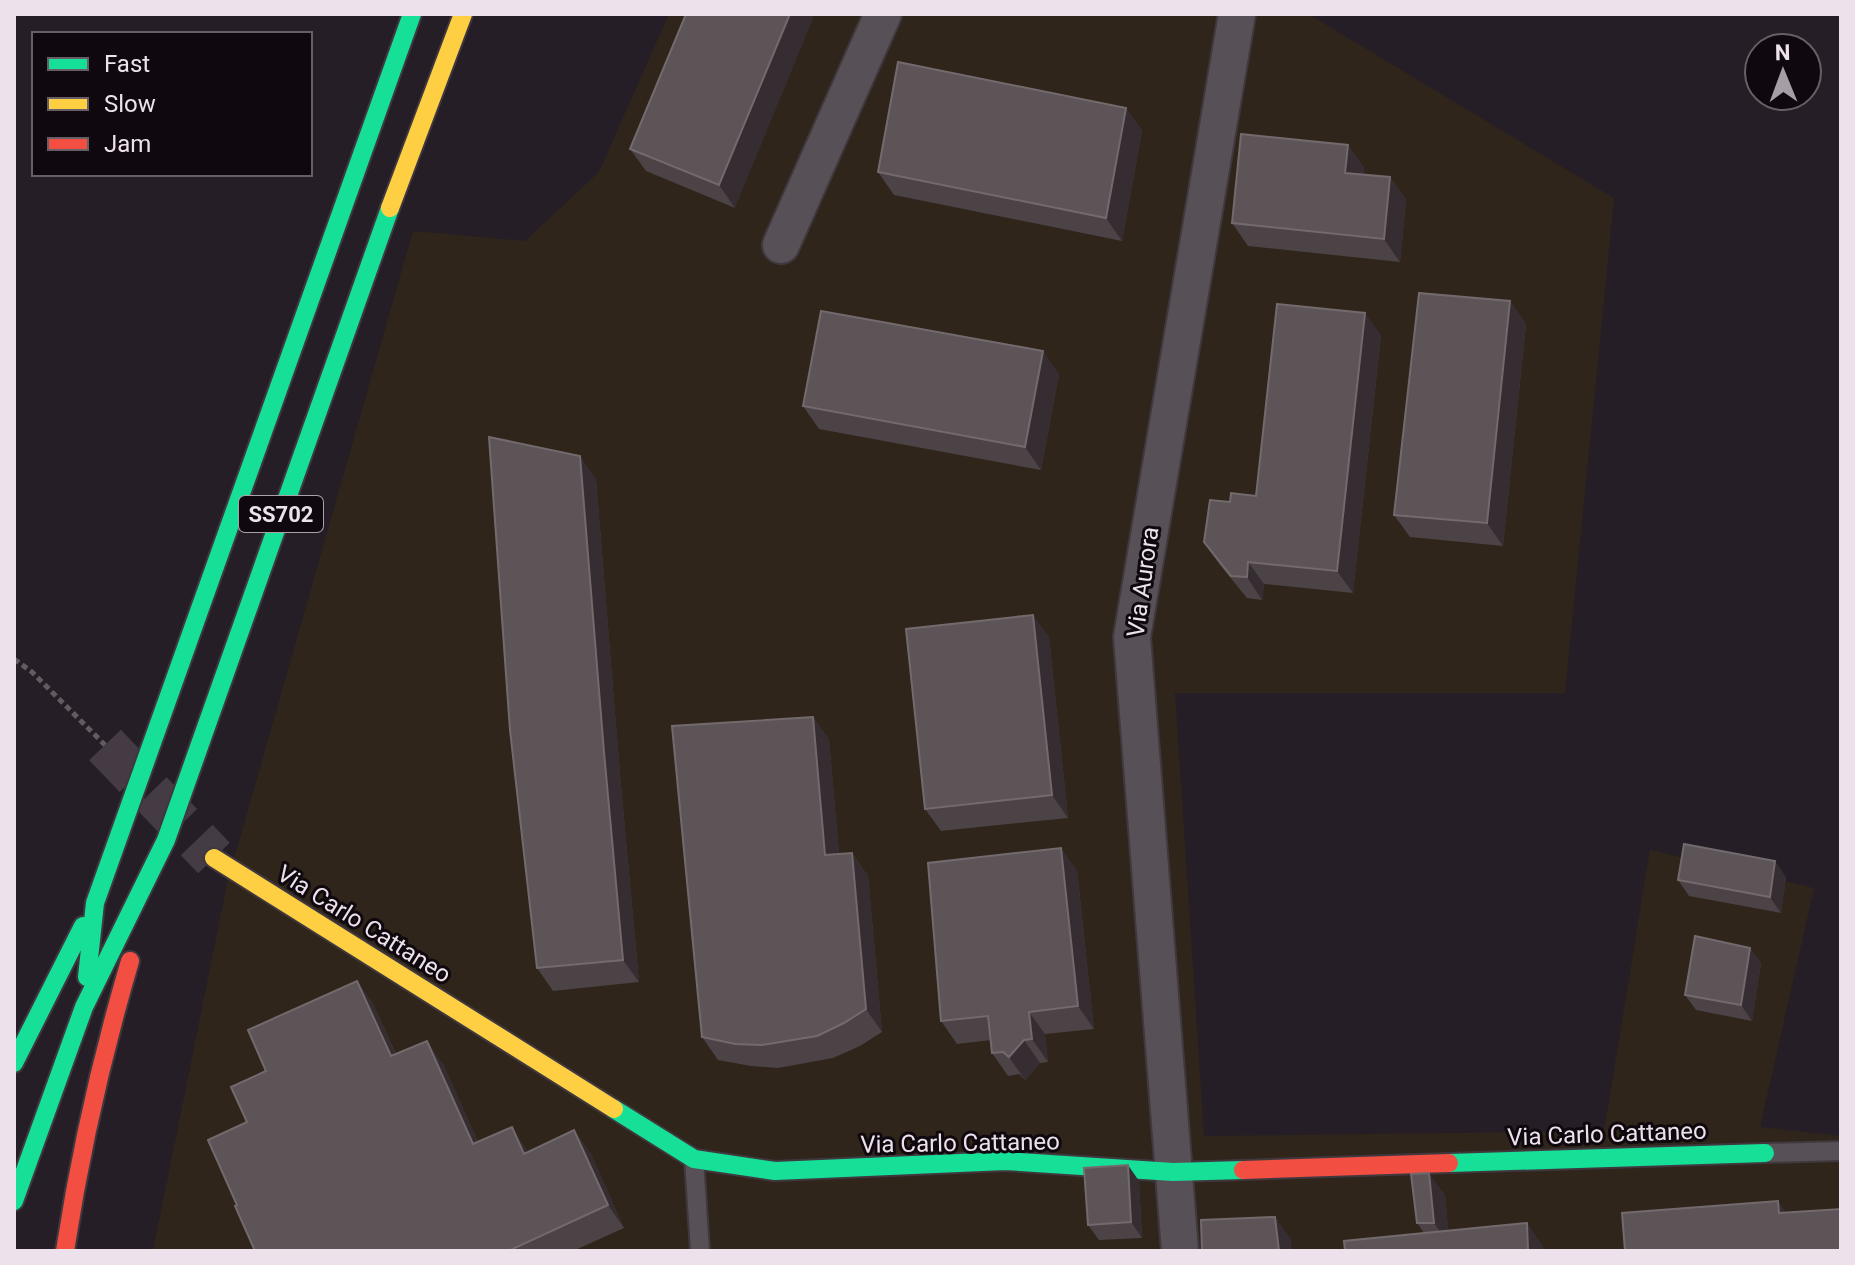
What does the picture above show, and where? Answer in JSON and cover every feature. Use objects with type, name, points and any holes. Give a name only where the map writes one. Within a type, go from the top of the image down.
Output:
[{"type":"main road","name":"SS702","points":[[84,1007],[95,903],[412,14]]},
{"type":"main road","name":"SS702","points":[[14,1201],[84,1007],[166,840],[387,214],[463,14]]},
{"type":"main road","points":[[65,1251],[93,1096],[166,840]]},
{"type":"main road","name":"Via Carlo Cattaneo","points":[[214,858],[694,1159],[775,1171],[1005,1161],[1173,1172],[1765,1153]]},
{"type":"main road","points":[[14,1063],[95,903]]},
{"type":"street","points":[[781,245],[883,14]]},
{"type":"street","name":"Via Aurora","points":[[1180,1251],[1132,637],[1237,14]]},
{"type":"lane","name":"Via Carlo Cattaneo","points":[[1765,1153],[1841,1151]]},
{"type":"lane","points":[[694,1159],[700,1251]]},
{"type":"path","points":[[14,659],[32,672],[105,745]]},
{"type":"shaded area","points":[[669,14],[1308,14],[1614,198],[1565,693],[1175,693],[1204,1136],[1604,1131],[1650,850],[1814,888],[1760,1127],[1841,1136],[1841,1251],[153,1251],[227,884],[413,231],[525,241],[599,172]]},
{"type":"building","points":[[686,14],[790,14],[719,185],[630,149]]},
{"type":"building","points":[[898,62],[1126,108],[1106,218],[878,172]]},
{"type":"building","points":[[1241,134],[1348,145],[1345,173],[1390,177],[1384,239],[1232,223]]},
{"type":"building","points":[[1419,293],[1510,301],[1487,523],[1394,515]]},
{"type":"building","points":[[1277,304],[1365,313],[1337,571],[1248,562],[1247,577],[1231,576],[1204,542],[1210,500],[1230,502],[1231,493],[1256,496]]},
{"type":"building","points":[[821,311],[1043,351],[1025,447],[803,406]]},
{"type":"building","points":[[489,437],[580,456],[623,960],[537,968],[510,730]]},
{"type":"building","points":[[1033,615],[1052,795],[925,809],[906,629]]},
{"type":"building","points":[[813,717],[825,855],[852,853],[866,1009],[817,1036],[762,1045],[735,1044],[702,1037],[672,726]]},
{"type":"building","points":[[1684,844],[1775,861],[1770,897],[1678,880]]},
{"type":"building","points":[[1061,848],[1078,1006],[1029,1012],[1032,1039],[1024,1040],[1009,1057],[1003,1052],[992,1053],[988,1016],[941,1021],[928,863]]},
{"type":"building","points":[[1695,936],[1750,948],[1741,1005],[1685,995]]},
{"type":"building","points":[[357,981],[391,1056],[427,1041],[473,1144],[512,1127],[524,1154],[574,1130],[608,1205],[508,1251],[255,1251],[208,1140],[247,1122],[231,1087],[266,1071],[248,1030]]},
{"type":"building","points":[[1128,1165],[1131,1222],[1088,1225],[1084,1168]]},
{"type":"building","points":[[1429,1173],[1434,1223],[1417,1223],[1411,1174]]},
{"type":"building","points":[[1778,1201],[1779,1213],[1841,1209],[1841,1251],[1625,1251],[1622,1213]]},
{"type":"building","points":[[1275,1217],[1279,1251],[1202,1251],[1201,1220]]},
{"type":"building","points":[[1527,1223],[1528,1251],[1345,1251],[1344,1241]]},
{"type":"tunnel","points":[[105,745],[214,858]]},
{"type":"traffic: fast","points":[[87,977],[95,903],[412,14]]},
{"type":"traffic: fast","points":[[14,1201],[84,1007],[166,840],[390,208]]},
{"type":"traffic: fast","points":[[14,1063],[83,926]]},
{"type":"traffic: fast","points":[[614,1109],[694,1159],[775,1171],[1005,1161],[1173,1172],[1243,1170]]},
{"type":"traffic: fast","points":[[1449,1163],[1765,1153]]},
{"type":"traffic: slow","points":[[390,208],[463,14]]},
{"type":"traffic: slow","points":[[214,858],[614,1109]]},
{"type":"traffic: jam","points":[[65,1251],[93,1105],[130,961]]},
{"type":"traffic: jam","points":[[1243,1170],[1449,1163]]}]
